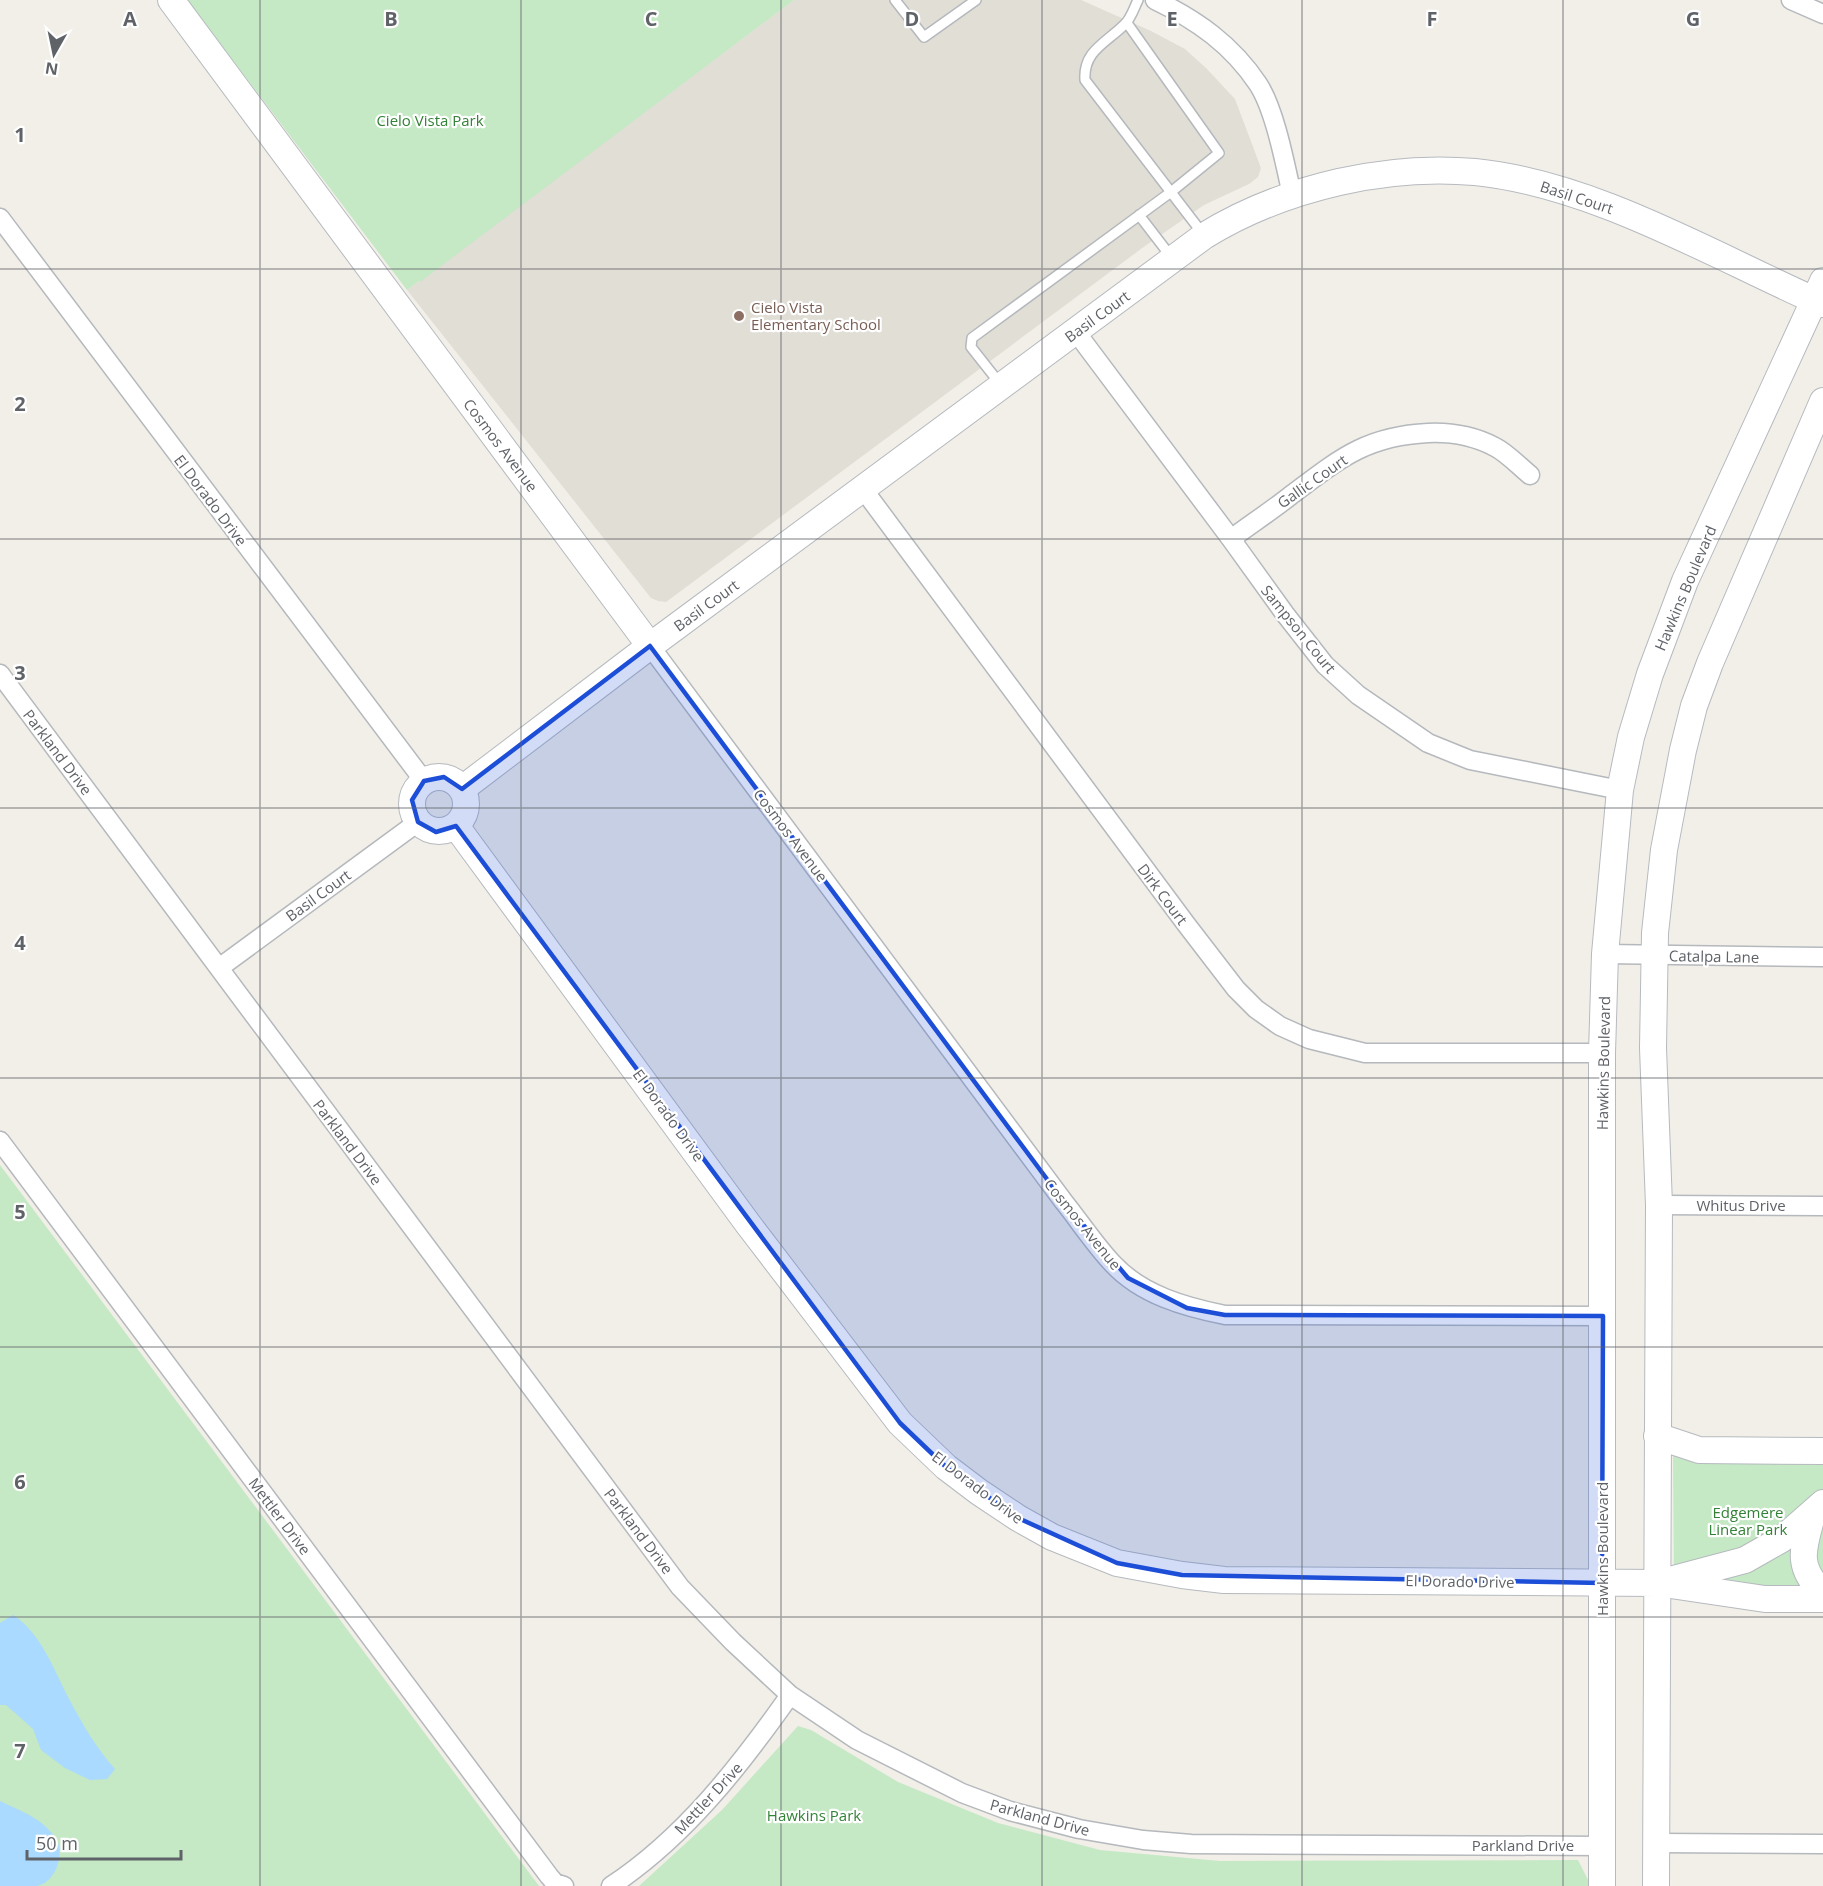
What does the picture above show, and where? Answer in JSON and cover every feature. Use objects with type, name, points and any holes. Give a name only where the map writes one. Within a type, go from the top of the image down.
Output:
[{"type":"street","name":"Cosmos Avenue","points":[[171,0],[1064,1202],[1113,1264],[1128,1278],[1187,1308],[1226,1316],[1603,1316]]},
{"type":"street","points":[[1155,0],[1181,13],[1225,44],[1259,85],[1280,143],[1292,195]]},
{"type":"street","points":[[1791,0],[1823,14]]},
{"type":"street","name":"Basil Court","points":[[462,789],[650,646],[1204,236],[1262,205],[1367,176],[1442,170],[1495,175],[1550,186],[1600,203],[1820,295]]},
{"type":"street","name":"El Dorado Drive","points":[[0,218],[423,781]]},
{"type":"street","name":"Hawkins Boulevard","points":[[1602,1886],[1602,1053],[1605,954],[1620,790],[1631,737],[1650,674],[1685,581],[1820,295]]},
{"type":"street","name":"Sampson Court","points":[[1076,332],[1231,538],[1285,614],[1325,664],[1358,695],[1428,743],[1470,759],[1620,790]]},
{"type":"street","points":[[1656,1886],[1659,1205],[1653,1048],[1655,955],[1664,850],[1694,706],[1724,630],[1823,401]]},
{"type":"street","name":"Gallic Court","points":[[1231,538],[1332,464],[1384,438],[1445,432],[1474,438],[1497,447],[1530,476]]},
{"type":"street","name":"Dirk Court","points":[[863,489],[1186,924],[1236,988],[1256,1009],[1280,1026],[1309,1039],[1365,1053],[1602,1053]]},
{"type":"street","name":"Parkland Drive","points":[[0,674],[680,1587],[733,1642],[790,1695],[857,1740],[962,1793],[1010,1811],[1079,1829],[1143,1840],[1191,1844],[1603,1846]]},
{"type":"street","points":[[433,777],[444,777],[455,781],[462,789],[467,809],[456,826],[447,831],[436,832],[426,829],[412,812],[412,800],[423,781],[433,777]]},
{"type":"street","name":"Basil Court","points":[[219,968],[418,822]]},
{"type":"street","name":"El Dorado Drive","points":[[456,826],[748,1224],[900,1423],[946,1467],[1018,1518],[1052,1537],[1118,1563],[1224,1580],[1657,1584]]},
{"type":"street","name":"Catalpa Lane","points":[[1605,954],[1823,957]]},
{"type":"street","name":"Mettler Drive","points":[[0,1141],[549,1876],[564,1886]]},
{"type":"street","name":"Whitus Drive","points":[[1659,1205],[1823,1206]]},
{"type":"street","points":[[1657,1436],[1700,1450],[1823,1451]]},
{"type":"street","points":[[1657,1584],[1745,1560],[1782,1539],[1818,1508]]},
{"type":"street","points":[[1818,1508],[1806,1542],[1804,1568],[1812,1582],[1823,1593]]},
{"type":"street","points":[[1657,1584],[1765,1599],[1823,1599]]},
{"type":"street","name":"Mettler Drive","points":[[611,1886],[628,1875],[673,1836],[720,1787],[753,1748],[790,1695]]},
{"type":"street","points":[[1656,1843],[1823,1844]]},
{"type":"lane","points":[[895,0],[924,37],[976,0]]},
{"type":"lane","points":[[1138,0],[1127,23],[1089,57],[1084,68],[1085,80],[1204,236]]},
{"type":"lane","points":[[1002,386],[971,347],[972,338],[1170,192],[1219,153],[1127,23]]},
{"type":"lane","points":[[1139,215],[1173,260]]},
{"type":"highlighted area","points":[[650,646],[1064,1202],[1128,1278],[1187,1308],[1225,1315],[1603,1316],[1602,1583],[1182,1575],[1117,1563],[1018,1518],[946,1467],[900,1423],[456,826],[436,832],[418,822],[412,800],[424,781],[444,777],[462,789]]},
{"type":"shaded area","name":"Cielo Vista Elementary School","points":[[794,0],[1081,0],[1185,49],[1206,68],[1235,99],[1261,168],[1258,177],[1249,184],[1204,205],[1145,246],[666,602],[658,601],[651,598],[407,290]]},
{"type":"green space","name":"Cielo Vista Park","points":[[187,0],[794,0],[407,290]]},
{"type":"green space","points":[[0,1165],[539,1886],[0,1886]]},
{"type":"green space","name":"Edgemere Linear Park","points":[[1673,1455],[1823,1457],[1823,1587],[1717,1586],[1674,1583]]},
{"type":"green space","name":"Hawkins Park","points":[[798,1726],[811,1730],[898,1782],[998,1823],[1100,1850],[1220,1861],[1578,1860],[1591,1886],[639,1886],[722,1810]]},
{"type":"water","points":[[13,1615],[39,1642],[84,1726],[115,1769],[107,1779],[90,1780],[65,1768],[41,1750],[33,1729],[6,1705],[0,1705],[0,1623]]},
{"type":"water","points":[[0,1801],[40,1822],[57,1840],[60,1853],[57,1868],[44,1884],[0,1886]]},
{"type":"place","name":"Cielo Vista Elementary School","points":[[739,316]]}]
